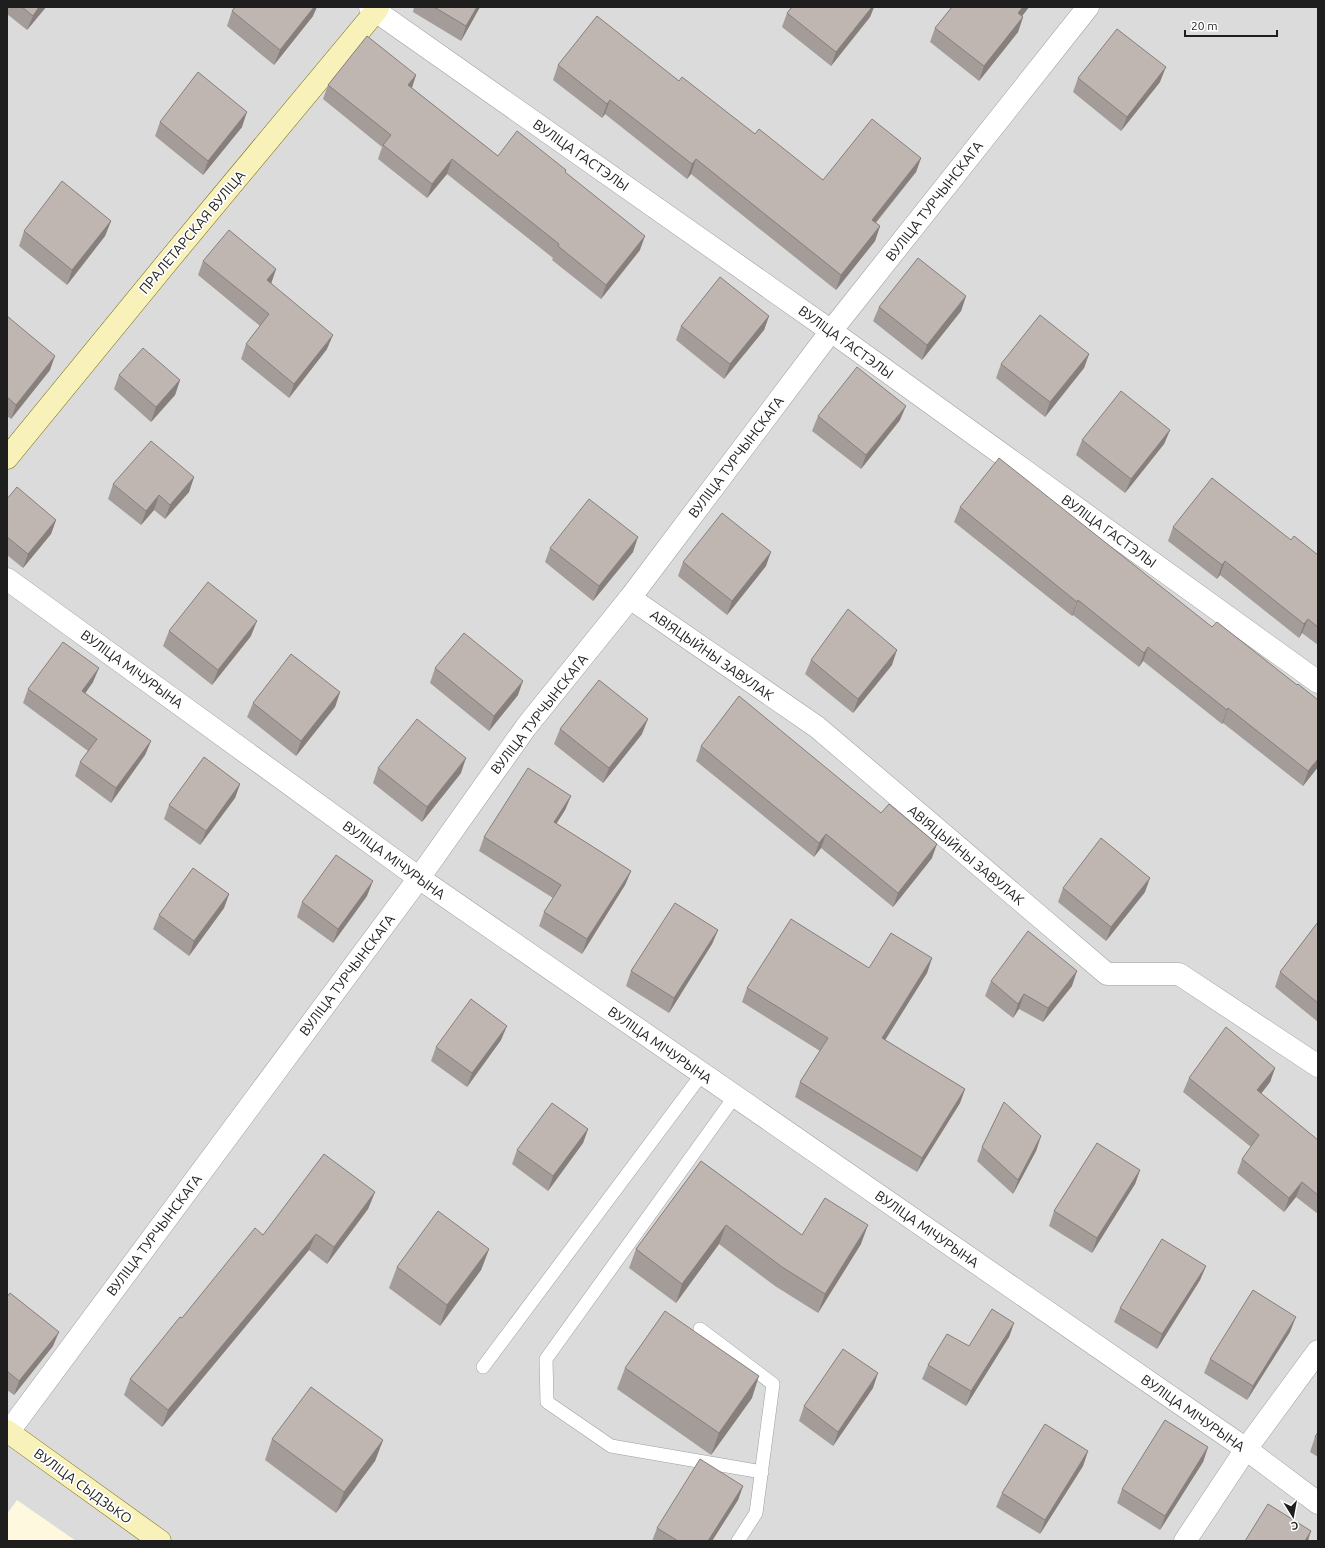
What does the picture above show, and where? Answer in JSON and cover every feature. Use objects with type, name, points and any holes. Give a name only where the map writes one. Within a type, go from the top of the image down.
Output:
[{"type":"street","name":"ВУЛІЦА ТУРЧЫНСКАГА","points":[[7,1433],[419,878],[526,727],[630,598],[831,332],[1088,7]]},
{"type":"street","name":"ВУЛІЦА ГАСТЭЛЫ","points":[[375,8],[831,332],[1318,682]]},
{"type":"street","name":"ПРАЛЕТАРСКАЯ ВУЛІЦА","points":[[7,458],[375,8]]},
{"type":"street","name":"ВУЛІЦА МІЧУРЫНА","points":[[7,579],[419,878],[1246,1449],[1318,1503]]},
{"type":"street","name":"АВІЯЦЫЙНЫ ЗАВУЛАК","points":[[630,598],[817,727],[1107,974],[1179,974],[1318,1066]]},
{"type":"street","points":[[1185,1541],[1246,1449],[1318,1351]]},
{"type":"street","name":"ВУЛІЦА СЫДЗЬКО","points":[[7,1433],[160,1541]]},
{"type":"lane","points":[[483,1367],[702,1074]]},
{"type":"lane","points":[[735,1096],[546,1359],[547,1402],[611,1446],[762,1472]]},
{"type":"lane","points":[[700,1329],[773,1384],[756,1513],[738,1541]]},
{"type":"shaded area","points":[[7,7],[1318,7],[1318,1541],[7,1541]]},
{"type":"shaded area","points":[[17,1500],[76,1541],[7,1541],[7,1514]]},
{"type":"building","points":[[22,7],[39,7],[33,16]]},
{"type":"building","points":[[235,7],[314,7],[280,50],[232,11]]},
{"type":"building","points":[[434,7],[477,7],[466,26]]},
{"type":"building","points":[[792,7],[872,7],[836,52],[787,13]]},
{"type":"building","points":[[952,7],[1023,7],[1018,13],[1023,17],[984,66],[935,28]]},
{"type":"building","points":[[597,16],[679,81],[682,77],[755,134],[759,129],[823,180],[872,119],[921,158],[872,220],[880,226],[841,275],[696,159],[692,164],[610,100],[607,104],[558,65]]},
{"type":"building","points":[[1117,29],[1166,67],[1127,117],[1078,78]]},
{"type":"building","points":[[367,36],[416,75],[408,85],[498,156],[517,131],[566,170],[565,172],[645,236],[606,285],[558,246],[559,244],[452,159],[432,184],[383,145],[391,135],[328,85]]},
{"type":"building","points":[[198,72],[247,112],[208,161],[160,122]]},
{"type":"building","points":[[62,181],[111,221],[72,270],[24,231]]},
{"type":"building","points":[[229,230],[276,269],[267,280],[333,335],[294,384],[246,344],[269,314],[203,261]]},
{"type":"building","points":[[918,258],[966,296],[927,345],[879,307]]},
{"type":"building","points":[[720,277],[769,316],[730,364],[681,326]]},
{"type":"building","points":[[1040,315],[1089,354],[1050,402],[1001,364]]},
{"type":"building","points":[[7,316],[55,356],[16,405],[7,397]]},
{"type":"building","points":[[143,348],[180,380],[156,407],[119,375]]},
{"type":"building","points":[[857,367],[906,406],[866,455],[818,416]]},
{"type":"building","points":[[1121,391],[1170,430],[1131,479],[1082,440]]},
{"type":"building","points":[[151,441],[194,477],[170,505],[159,495],[146,511],[113,484]]},
{"type":"building","points":[[999,458],[1212,627],[1217,622],[1318,700],[1318,759],[1308,771],[1228,708],[1227,710],[1148,647],[1144,653],[1078,600],[1077,602],[960,507]]},
{"type":"building","points":[[1212,478],[1291,540],[1294,536],[1318,555],[1318,627],[1308,619],[1304,624],[1225,561],[1222,565],[1173,527]]},
{"type":"building","points":[[17,487],[56,520],[28,554],[7,537],[7,499]]},
{"type":"building","points":[[589,499],[638,537],[599,586],[550,548]]},
{"type":"building","points":[[722,513],[771,552],[732,601],[683,562]]},
{"type":"building","points":[[208,582],[257,621],[218,670],[169,631]]},
{"type":"building","points":[[848,609],[897,650],[858,699],[811,660]]},
{"type":"building","points":[[464,633],[523,681],[494,716],[435,668]]},
{"type":"building","points":[[63,642],[99,668],[82,691],[151,741],[116,788],[80,762],[97,739],[28,689]]},
{"type":"building","points":[[291,654],[340,692],[301,741],[253,703]]},
{"type":"building","points":[[599,680],[648,719],[609,768],[560,729]]},
{"type":"building","points":[[739,696],[881,813],[889,804],[937,844],[898,893],[826,834],[819,843],[701,746]]},
{"type":"building","points":[[417,719],[466,758],[427,807],[378,768]]},
{"type":"building","points":[[204,757],[240,784],[206,831],[169,805]]},
{"type":"building","points":[[528,768],[571,796],[554,822],[631,871],[587,939],[544,912],[561,885],[484,837]]},
{"type":"building","points":[[1101,838],[1150,878],[1111,927],[1063,888]]},
{"type":"building","points":[[336,855],[373,881],[338,929],[302,902]]},
{"type":"building","points":[[193,868],[229,894],[194,941],[159,915]]},
{"type":"building","points":[[675,903],[718,930],[674,998],[631,971]]},
{"type":"building","points":[[791,919],[869,968],[891,933],[932,958],[882,1038],[965,1089],[922,1158],[800,1082],[828,1038],[747,988]]},
{"type":"building","points":[[1318,922],[1318,1003],[1280,972]]},
{"type":"building","points":[[1028,931],[1077,971],[1048,1008],[1024,994],[1018,1004],[991,981]]},
{"type":"building","points":[[471,999],[507,1026],[472,1073],[436,1047]]},
{"type":"building","points":[[1226,1027],[1275,1068],[1257,1090],[1318,1140],[1318,1195],[1302,1182],[1289,1198],[1242,1159],[1259,1135],[1189,1078]]},
{"type":"building","points":[[1004,1102],[1041,1136],[1018,1180],[982,1147]]},
{"type":"building","points":[[552,1103],[588,1129],[553,1176],[517,1150]]},
{"type":"building","points":[[1097,1143],[1140,1170],[1097,1238],[1054,1211]]},
{"type":"building","points":[[324,1154],[375,1192],[334,1247],[316,1234],[168,1410],[130,1379],[255,1228],[263,1235]]},
{"type":"building","points":[[701,1161],[802,1235],[825,1198],[868,1225],[825,1294],[782,1267],[726,1225],[682,1284],[636,1249]]},
{"type":"building","points":[[438,1211],[489,1249],[447,1305],[397,1267]]},
{"type":"building","points":[[1162,1239],[1206,1266],[1162,1334],[1120,1308]]},
{"type":"building","points":[[1253,1290],[1296,1317],[1253,1386],[1210,1359]]},
{"type":"building","points":[[10,1293],[59,1332],[19,1381],[7,1371],[7,1297]]},
{"type":"building","points":[[992,1309],[1014,1323],[971,1391],[928,1365],[947,1334],[969,1346]]},
{"type":"building","points":[[665,1311],[759,1376],[719,1433],[625,1368]]},
{"type":"building","points":[[843,1349],[878,1373],[838,1432],[804,1406]]},
{"type":"building","points":[[311,1387],[383,1440],[344,1492],[272,1439]]},
{"type":"building","points":[[1165,1420],[1208,1447],[1165,1516],[1122,1489]]},
{"type":"building","points":[[1045,1424],[1088,1451],[1045,1520],[1002,1493]]},
{"type":"building","points":[[1318,1432],[1318,1439],[1315,1437]]},
{"type":"building","points":[[700,1459],[743,1486],[708,1541],[678,1541],[657,1528]]},
{"type":"building","points":[[1268,1504],[1311,1531],[1305,1541],[1245,1541]]}]
